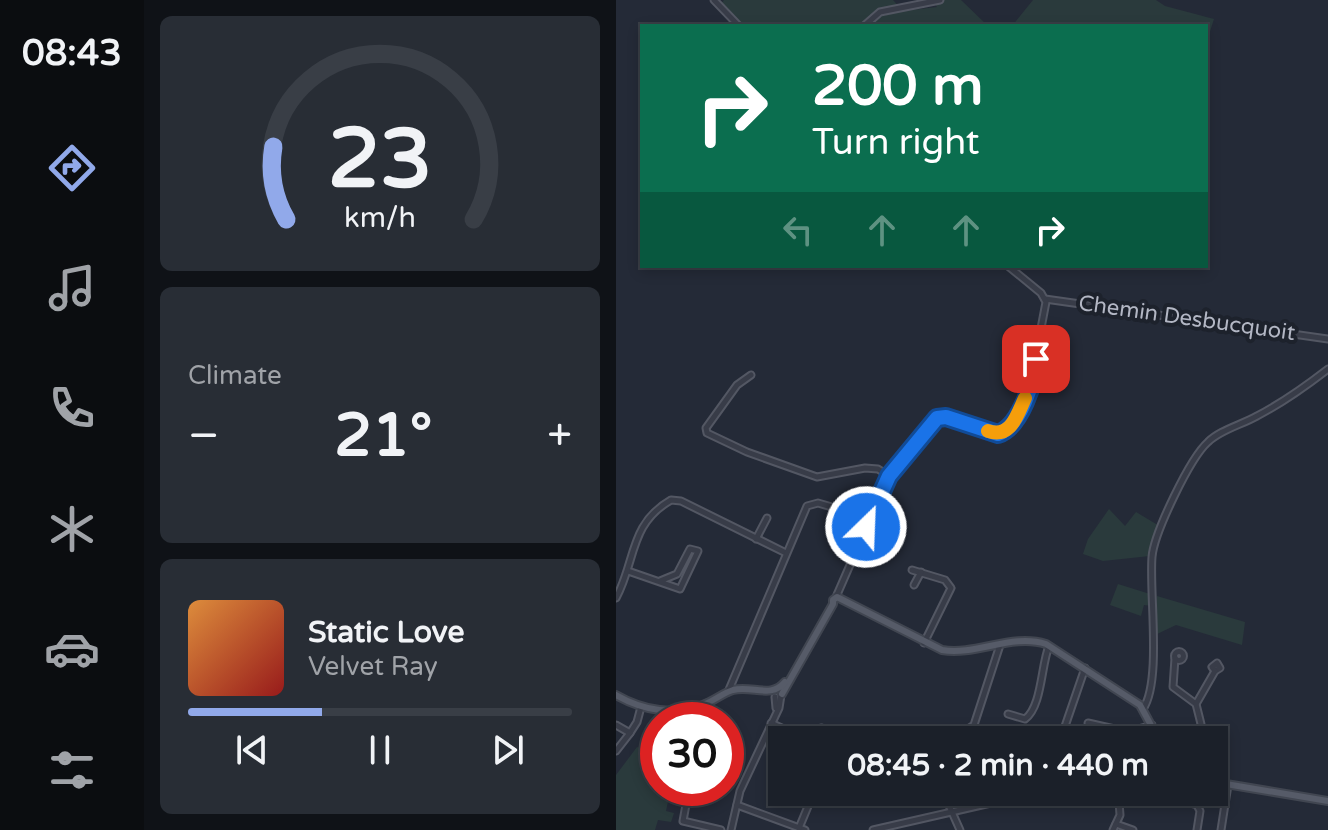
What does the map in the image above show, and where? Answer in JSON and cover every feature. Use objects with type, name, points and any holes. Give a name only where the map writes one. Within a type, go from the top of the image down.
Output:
[{"type":"main road","points":[[709,702],[728,692],[754,690],[777,694],[837,601],[924,643],[953,651],[1030,641],[1049,646],[1143,709],[1152,725]]},
{"type":"main road","points":[[616,695],[640,707]]},
{"type":"main road","points":[[1228,785],[1327,801]]},
{"type":"street","points":[[714,0],[737,24]]},
{"type":"street","points":[[866,24],[880,12],[940,0]]},
{"type":"street","points":[[837,601],[889,476],[939,417],[998,434],[1008,430],[1036,368],[1037,338],[1045,299],[1010,268]]},
{"type":"street","name":"Chemin Desbucquoit","points":[[1045,299],[1328,339]]},
{"type":"street","points":[[1143,709],[1150,693],[1153,554],[1167,512],[1210,440],[1261,414],[1328,369]]},
{"type":"street","points":[[751,375],[737,385],[706,428],[707,433],[747,452],[817,477],[865,468],[878,469],[889,476]]},
{"type":"street","points":[[616,598],[628,571],[638,532],[671,500],[678,500],[786,553]]},
{"type":"street","points":[[728,692],[806,508],[816,502],[870,518]]},
{"type":"street","points":[[756,539],[767,518]]},
{"type":"street","points":[[628,571],[681,589],[698,551],[690,549],[677,574],[660,581]]},
{"type":"street","points":[[912,570],[945,580],[951,588],[924,643]]},
{"type":"street","points":[[914,585],[921,572]]},
{"type":"street","points":[[972,726],[1000,645]]},
{"type":"street","points":[[1008,714],[1025,719],[1030,715],[1044,678],[1041,666],[1049,646]]},
{"type":"street","points":[[1175,658],[1173,687],[1196,704],[1200,726]]},
{"type":"street","points":[[1065,726],[1085,668]]},
{"type":"street","points":[[1196,704],[1215,671]]},
{"type":"street","points":[[744,788],[773,720],[777,694]]},
{"type":"street","points":[[616,751],[637,722],[640,711]]},
{"type":"street","points":[[773,720],[782,726]]},
{"type":"street","points":[[1088,723],[1128,732],[1152,725]]},
{"type":"street","points":[[616,725],[630,733]]},
{"type":"street","points":[[686,806],[683,821],[721,830]]},
{"type":"street","points":[[731,830],[737,806]]},
{"type":"street","points":[[740,806],[797,828],[807,806]]},
{"type":"street","points":[[951,806],[960,830]]},
{"type":"street","points":[[873,830],[976,806]]},
{"type":"street","points":[[1119,806],[1120,815],[1114,827],[1133,830]]},
{"type":"street","points":[[1197,830],[1200,811],[1198,806]]},
{"type":"street","points":[[1221,830],[1225,806]]},
{"type":"street","points":[[919,819],[922,830]]},
{"type":"shaded area","points":[[724,0],[893,0],[903,11],[937,7],[932,0],[961,0],[986,24],[741,24],[720,5]]},
{"type":"shaded area","points":[[1033,0],[1156,0],[1165,6],[1214,19],[1208,38],[1208,24],[1014,24]]},
{"type":"shaded area","points":[[1109,509],[1125,526],[1136,512],[1161,527],[1150,556],[1103,561],[1083,554],[1088,539]]},
{"type":"shaded area","points":[[1118,584],[1150,594],[1152,606],[1144,605],[1141,616],[1110,605]]},
{"type":"shaded area","points":[[1157,596],[1245,622],[1242,645],[1176,625],[1155,635]]},
{"type":"shaded area","points":[[637,747],[640,748],[640,806],[667,806],[666,811],[674,813],[671,822],[658,820],[655,830],[616,830],[616,775]]},
{"type":"slow traffic","points":[[988,431],[998,434],[1008,430],[1025,398]]},
{"type":"route","points":[[866,527],[889,476],[937,418],[946,417],[998,434],[1008,430],[1028,391],[1036,359]]}]
